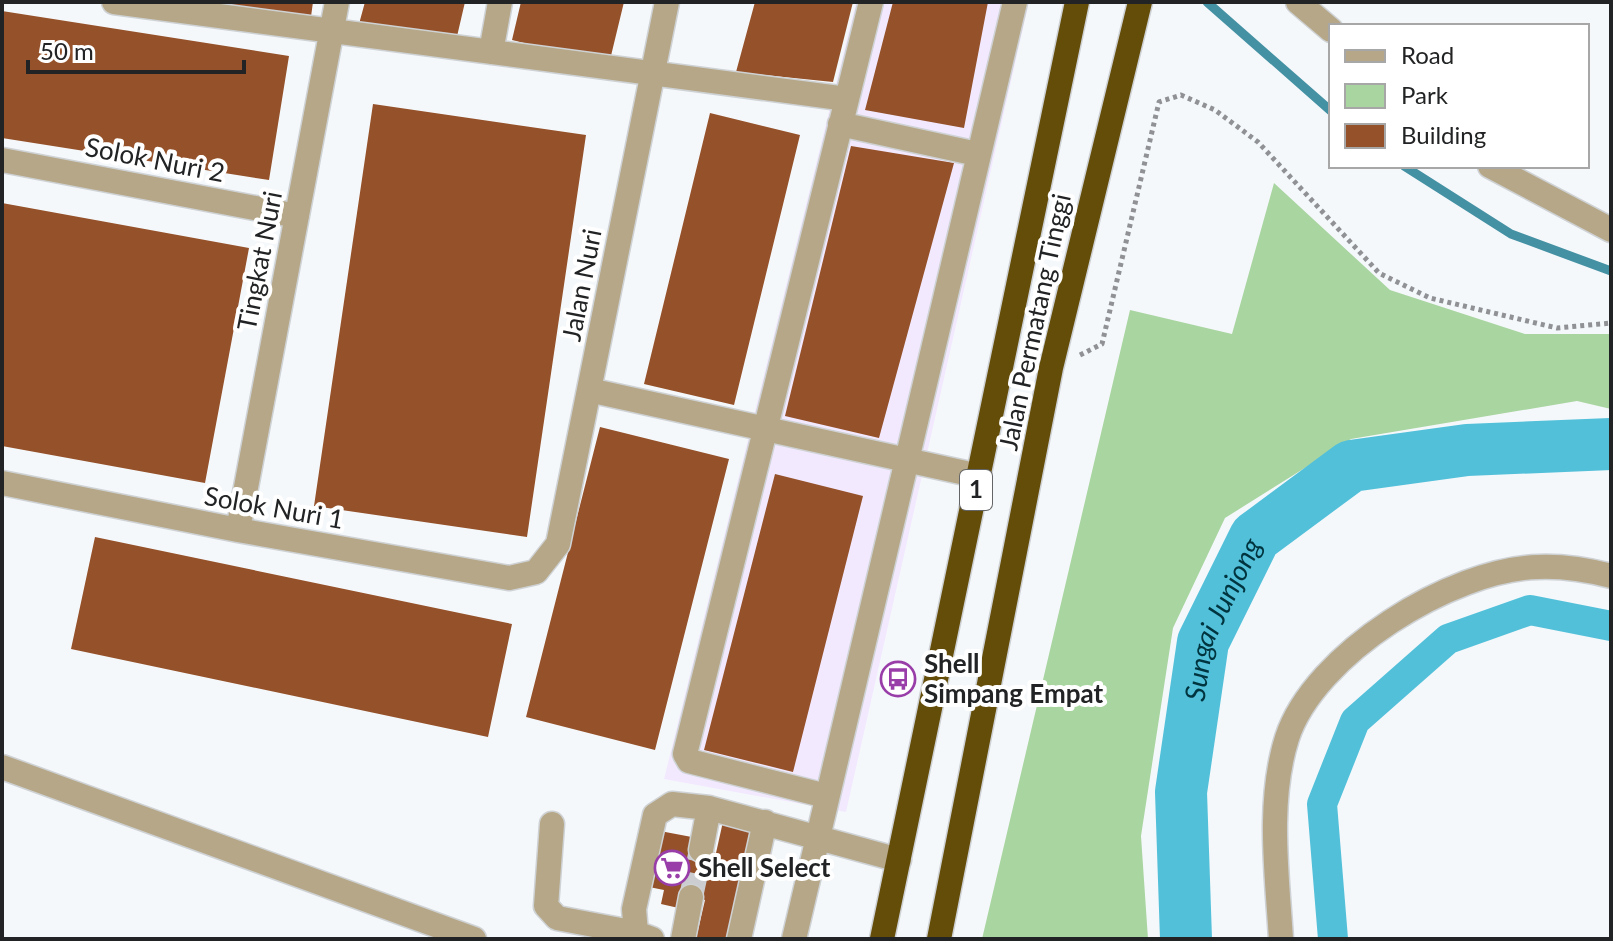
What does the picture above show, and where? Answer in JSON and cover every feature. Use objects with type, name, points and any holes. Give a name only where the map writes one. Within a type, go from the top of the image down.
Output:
[{"type":"highway","name":"Jalan Permatang Tinggi","points":[[882,939],[1066,41],[1077,2]]},
{"type":"highway","name":"Jalan Permatang Tinggi","points":[[939,939],[1051,368],[1125,53],[1140,2]]},
{"type":"street","points":[[114,2],[847,99]]},
{"type":"street","name":"Tingkat Nuri","points":[[238,530],[337,2]]},
{"type":"street","points":[[491,52],[500,2]]},
{"type":"street","name":"Jalan Nuri","points":[[536,572],[558,544],[667,2]]},
{"type":"street","points":[[826,796],[689,761],[685,754],[871,2]]},
{"type":"street","points":[[794,939],[904,458],[1015,2]]},
{"type":"street","points":[[1298,2],[1329,28]]},
{"type":"street","points":[[840,124],[977,154]]},
{"type":"street","name":"Solok Nuri 2","points":[[2,160],[297,216]]},
{"type":"street","points":[[1494,168],[1611,230]]},
{"type":"street","points":[[589,390],[979,476]]},
{"type":"street","name":"Solok Nuri 1","points":[[2,483],[238,530],[509,578],[536,572]]},
{"type":"street","points":[[1281,939],[1276,860],[1278,776],[1293,726],[1303,705],[1329,674],[1393,619],[1470,581],[1537,566],[1611,576]]},
{"type":"street","points":[[2,767],[474,939]]},
{"type":"street","points":[[644,936],[634,909],[655,815],[672,804],[709,808],[899,860]]},
{"type":"street","points":[[701,850],[709,808]]},
{"type":"street","points":[[739,939],[765,822]]},
{"type":"street","points":[[552,824],[546,906],[557,918],[644,936]]},
{"type":"street","points":[[683,939],[691,897]]},
{"type":"path","points":[[1051,368],[1102,344],[1159,102],[1181,95],[1215,110],[1258,142],[1379,273],[1430,298],[1557,328],[1611,323]]},
{"type":"shaded area","points":[[856,2],[1029,2],[846,812],[664,779]]},
{"type":"green space","points":[[1274,183],[1390,290],[1525,334],[1611,334],[1611,409],[1577,401],[1351,439],[1225,518],[1173,628],[1141,836],[1148,939],[982,939],[1130,310],[1232,334]]},
{"type":"building","points":[[179,2],[313,2],[310,24]]},
{"type":"building","points":[[365,2],[465,2],[455,45],[359,24]]},
{"type":"building","points":[[521,2],[624,2],[609,64],[512,40]]},
{"type":"building","points":[[755,2],[853,2],[833,82],[736,72]]},
{"type":"building","points":[[893,2],[988,2],[964,128],[865,110]]},
{"type":"building","points":[[2,11],[289,56],[269,180],[2,138]]},
{"type":"building","points":[[373,104],[586,135],[527,537],[314,506]]},
{"type":"building","points":[[710,113],[800,135],[734,405],[644,384]]},
{"type":"building","points":[[851,146],[954,163],[879,438],[785,416]]},
{"type":"building","points":[[2,203],[249,248],[205,483],[2,446]]},
{"type":"building","points":[[600,427],[729,459],[655,750],[526,717]]},
{"type":"building","points":[[775,474],[863,496],[793,772],[704,750]]},
{"type":"building","points":[[95,537],[512,624],[488,737],[71,649]]},
{"type":"building","points":[[724,817],[759,824],[733,939],[696,939],[705,900],[685,895],[683,909],[661,904],[664,890],[649,887],[660,831],[697,838],[696,849],[716,853]]},
{"type":"waterway","points":[[1207,2],[1329,109]]},
{"type":"waterway","points":[[1407,168],[1511,234],[1611,271]]},
{"type":"waterway","name":"Sungai Junjong","points":[[1186,939],[1181,792],[1203,642],[1255,537],[1351,466],[1467,450],[1611,444]]},
{"type":"waterway","points":[[1333,939],[1322,804],[1355,721],[1448,639],[1530,610],[1611,626]]},
{"type":"tunnel","points":[[691,897],[701,850]]},
{"type":"place","name":"Shell Simpang Empat","points":[[898,679]]},
{"type":"place","name":"Shell Select","points":[[672,868]]}]
